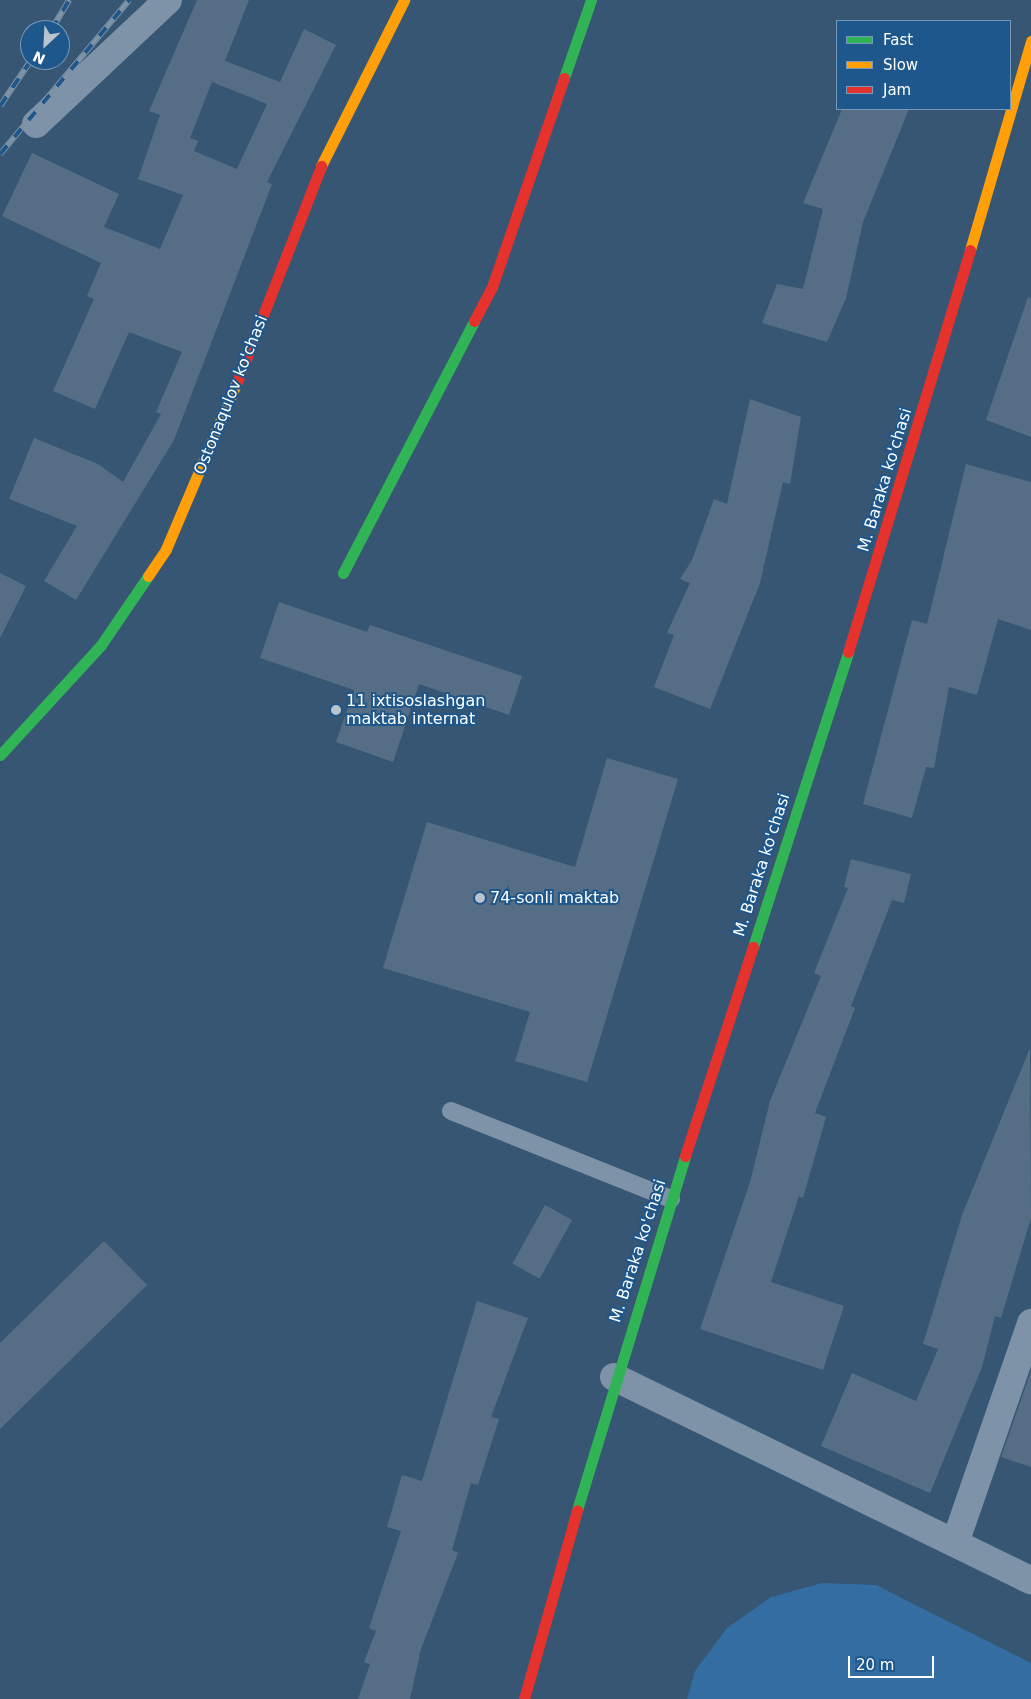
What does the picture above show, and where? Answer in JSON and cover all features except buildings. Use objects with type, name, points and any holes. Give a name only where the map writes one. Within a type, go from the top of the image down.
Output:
[{"type":"street","points":[[36,124],[168,0]]},
{"type":"street","name":"Ostonaqulov ko'chasi","points":[[0,755],[101,645],[166,549],[214,442],[320,167],[404,0]]},
{"type":"street","points":[[343,573],[492,287],[591,0]]},
{"type":"street","name":"M. Baraka ko'chasi","points":[[524,1699],[614,1377],[910,459],[1031,41]]},
{"type":"street","points":[[955,1544],[1031,1322]]},
{"type":"street","points":[[614,1377],[1031,1580]]},
{"type":"lane","points":[[451,1111],[671,1199]]},
{"type":"shaded area","points":[[822,1583],[876,1585],[1031,1663],[1031,1699],[687,1699],[695,1671],[727,1628],[771,1597]]},
{"type":"railway","points":[[57,20],[69,0]]},
{"type":"railway","points":[[0,154],[129,0]]},
{"type":"railway","points":[[0,106],[24,70]]},
{"type":"traffic: fast","points":[[564,78],[591,0]]},
{"type":"traffic: fast","points":[[343,573],[474,321]]},
{"type":"traffic: fast","points":[[0,755],[101,645],[148,576]]},
{"type":"traffic: fast","points":[[753,947],[848,652]]},
{"type":"traffic: fast","points":[[577,1510],[685,1156]]},
{"type":"traffic: slow","points":[[321,166],[404,0]]},
{"type":"traffic: slow","points":[[1011,110],[1031,41]]},
{"type":"traffic: slow","points":[[970,250],[1011,110]]},
{"type":"traffic: slow","points":[[148,576],[166,549],[237,382]]},
{"type":"traffic: jam","points":[[474,321],[492,287],[564,78]]},
{"type":"traffic: jam","points":[[237,382],[321,166]]},
{"type":"traffic: jam","points":[[848,652],[970,250]]},
{"type":"traffic: jam","points":[[685,1156],[753,947]]},
{"type":"traffic: jam","points":[[524,1699],[577,1510]]},
{"type":"place","name":"11 ixtisoslashgan maktab internat","points":[[336,710]]},
{"type":"place","name":"74-sonli maktab","points":[[480,898]]}]
